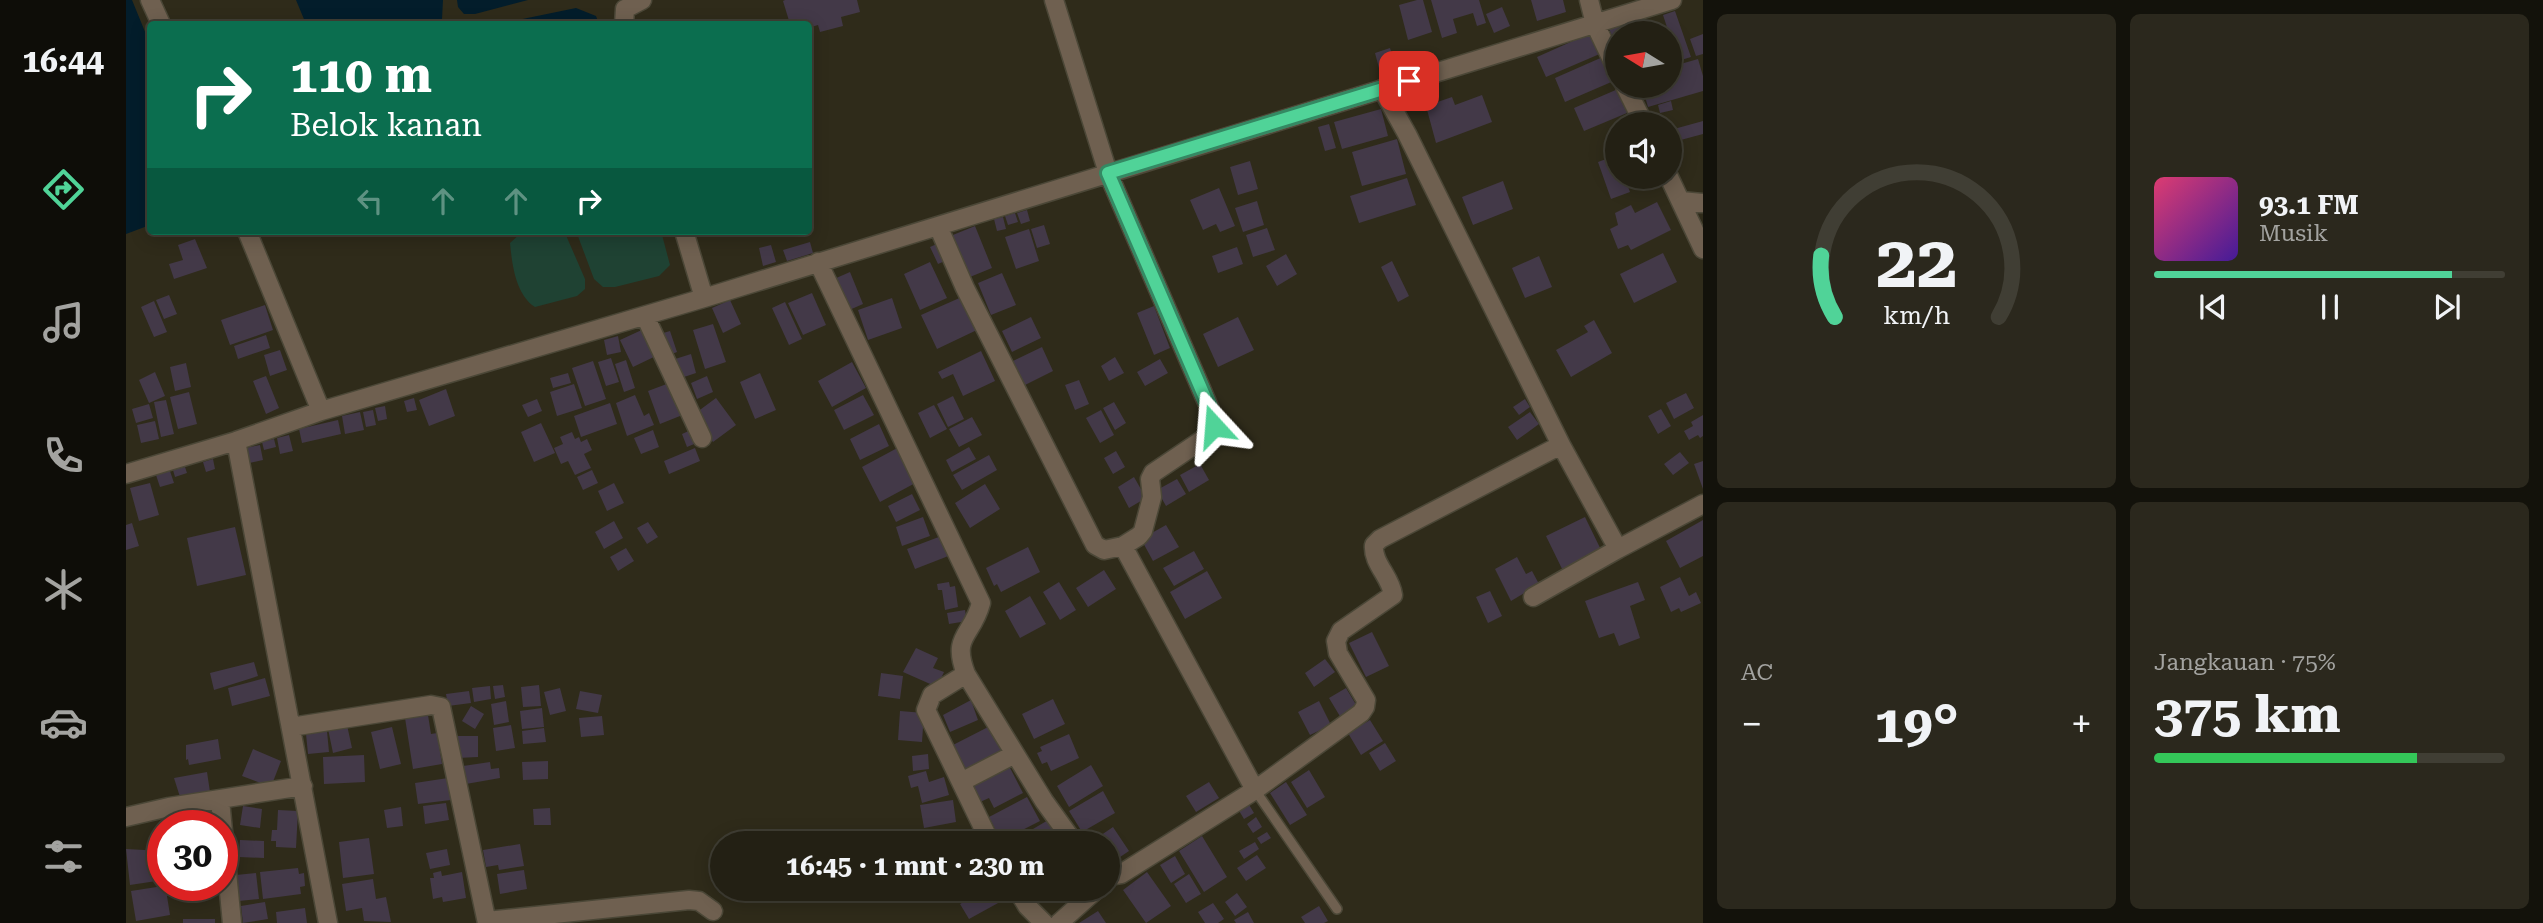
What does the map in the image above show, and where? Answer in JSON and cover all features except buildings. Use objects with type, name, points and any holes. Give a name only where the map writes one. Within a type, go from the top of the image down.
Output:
[{"type":"street","points":[[150,0],[160,21]]},
{"type":"street","points":[[624,21],[625,9],[642,0]]},
{"type":"street","points":[[938,226],[965,288],[1095,545],[1104,550],[1123,546],[1139,537],[1152,497],[1150,479],[1153,472],[1205,440],[1212,434],[1214,426],[1212,414],[1054,0]]},
{"type":"street","points":[[1588,0],[1605,45]]},
{"type":"street","points":[[126,474],[236,441],[321,411],[645,316],[1672,0]]},
{"type":"street","points":[[1382,89],[1407,134],[1561,445],[1618,549]]},
{"type":"street","points":[[1675,189],[1703,249]]},
{"type":"street","points":[[1681,201],[1703,203]]},
{"type":"street","points":[[249,235],[321,411]]},
{"type":"street","points":[[685,235],[704,298]]},
{"type":"street","points":[[818,262],[981,603],[978,616],[961,643],[959,656],[966,674],[1044,801],[1066,831]]},
{"type":"street","points":[[645,316],[702,438]]},
{"type":"street","points":[[236,441],[328,923]]},
{"type":"street","points":[[1120,874],[1255,790],[1361,713],[1366,700],[1338,653],[1336,641],[1341,631],[1394,595],[1392,586],[1373,552],[1374,545],[1380,539],[1561,445]]},
{"type":"street","points":[[1533,597],[1703,504]]},
{"type":"street","points":[[1123,546],[1255,790]]},
{"type":"street","points":[[966,674],[932,695],[926,710],[984,831]]},
{"type":"street","points":[[291,727],[431,705],[441,707],[487,922],[688,900],[699,901],[713,911]]},
{"type":"street","points":[[961,782],[1015,754]]},
{"type":"street","points":[[126,817],[169,807],[303,786]]},
{"type":"street","points":[[220,800],[232,923]]},
{"type":"street","points":[[1024,901],[1044,923]]},
{"type":"street","points":[[1059,923],[1084,901]]},
{"type":"lane","points":[[1255,790],[1337,909]]},
{"type":"green space","points":[[519,235],[566,235],[585,279],[585,289],[577,296],[535,307],[519,287],[510,243]]},
{"type":"green space","points":[[578,235],[662,235],[670,265],[659,276],[615,287],[603,287],[594,279]]},
{"type":"water","points":[[126,0],[132,0],[147,37],[147,226],[126,234]]},
{"type":"water","points":[[296,0],[443,0],[442,19],[439,21],[305,21]]},
{"type":"water","points":[[457,0],[528,0],[475,14],[464,14],[458,7]]},
{"type":"water","points":[[576,8],[596,16],[598,21],[513,21]]},
{"type":"route","points":[[1214,426],[1212,414],[1108,173],[1409,81]]}]
